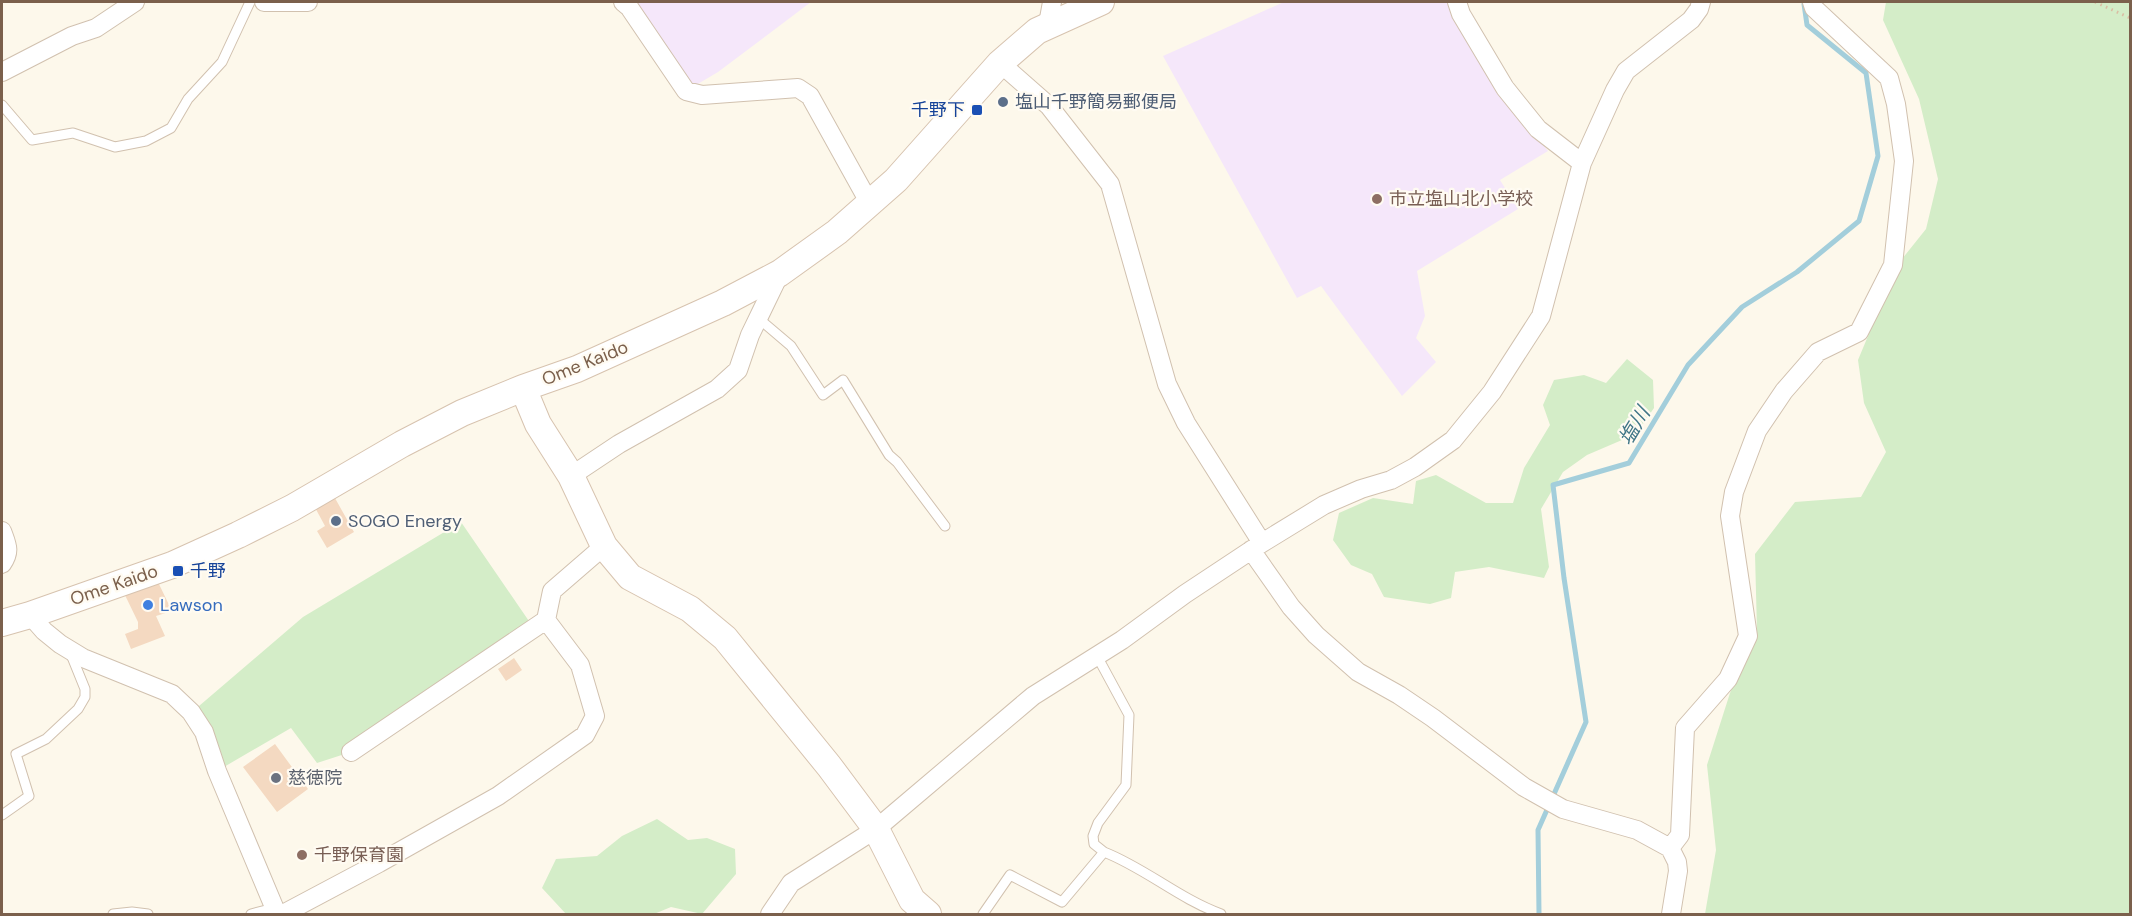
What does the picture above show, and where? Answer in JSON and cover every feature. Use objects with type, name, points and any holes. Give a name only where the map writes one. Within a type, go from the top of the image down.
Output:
[{"type":"street","points":[[2,72],[72,36],[96,28],[135,2]]},
{"type":"street","points":[[264,2],[308,2]]},
{"type":"street","points":[[623,2],[629,7],[686,91],[702,94],[798,88],[810,96],[870,204]]},
{"type":"street","name":"Ome Kaido","points":[[2,623],[172,565],[292,508],[402,444],[462,413],[588,364],[723,303],[780,273],[837,232],[896,180],[1000,63],[1050,13],[1101,2]]},
{"type":"street","points":[[1457,2],[1461,14],[1505,88],[1538,129],[1582,163]]},
{"type":"street","points":[[770,915],[791,883],[876,830],[1033,696],[1256,547],[1324,506],[1360,489],[1390,480],[1415,467],[1453,440],[1491,392],[1541,316],[1582,163],[1614,90],[1626,71],[1691,20],[1701,2]]},
{"type":"street","points":[[1670,848],[1680,835],[1685,728],[1728,679],[1748,636],[1730,516],[1737,482],[1757,431],[1784,391],[1818,352],[1859,332],[1893,265],[1904,161],[1890,78],[1814,9],[1812,2]]},
{"type":"street","points":[[1000,63],[1049,106],[1110,184],[1167,384],[1186,423],[1227,486],[1256,547],[1291,607],[1316,635],[1358,672],[1399,695],[1433,718],[1524,787],[1563,809],[1637,830],[1670,848],[1677,862],[1678,871],[1671,915]]},
{"type":"street","points":[[571,476],[619,444],[717,389],[738,370],[750,335],[780,273]]},
{"type":"street","points":[[522,388],[538,424],[571,476],[603,546],[630,577],[690,609],[725,638],[829,766],[876,830],[912,900],[928,915]]},
{"type":"street","points":[[2,531],[8,550],[2,564]]},
{"type":"street","points":[[351,752],[546,620],[552,591],[603,546]]},
{"type":"street","points":[[30,615],[44,631],[83,658],[172,694],[192,712],[204,732],[217,771],[278,912],[498,796],[585,735],[595,716],[580,665],[546,620]]},
{"type":"lane","points":[[2,105],[32,140],[73,132],[115,147],[146,141],[171,128],[188,99],[222,62],[250,2]]},
{"type":"lane","points":[[758,318],[791,346],[823,395],[843,380],[889,455],[897,462],[945,526]]},
{"type":"lane","points":[[2,815],[29,796],[16,754],[46,739],[78,708],[85,697],[85,689],[70,650]]},
{"type":"lane","points":[[1096,656],[1129,716],[1126,785],[1098,824],[1093,836],[1094,844],[1196,905],[1221,915]]},
{"type":"lane","points":[[983,915],[1010,875],[1062,902],[1104,852]]},
{"type":"lane","points":[[113,915],[132,912],[148,915]]},
{"type":"lane","points":[[251,915],[278,912]]},
{"type":"path","points":[[2095,2],[2130,18]]},
{"type":"shaded area","points":[[623,2],[811,2],[718,72],[686,91]]},
{"type":"shaded area","name":"市立塩山北小学校","points":[[1284,2],[1455,2],[1509,103],[1548,151],[1500,180],[1518,209],[1417,271],[1425,316],[1416,338],[1436,362],[1402,396],[1321,286],[1297,298],[1163,56]]},
{"type":"green space","points":[[1886,2],[2130,2],[2130,914],[1705,914],[1716,850],[1707,765],[1730,693],[1757,631],[1755,554],[1795,502],[1861,497],[1886,452],[1864,403],[1858,360],[1898,264],[1926,229],[1938,179],[1919,99],[1883,20]]},
{"type":"green space","points":[[1627,359],[1653,380],[1654,408],[1636,434],[1587,455],[1563,472],[1541,509],[1549,567],[1544,578],[1489,567],[1455,572],[1451,598],[1430,604],[1384,597],[1372,574],[1351,565],[1333,540],[1339,513],[1373,498],[1413,504],[1416,481],[1436,475],[1486,503],[1513,503],[1524,468],[1550,425],[1543,405],[1554,380],[1584,375],[1606,383]]},
{"type":"green space","points":[[461,522],[533,627],[351,752],[317,763],[291,728],[217,771],[192,712],[303,617]]},
{"type":"green space","points":[[657,819],[688,840],[707,838],[735,849],[736,874],[702,914],[671,907],[654,914],[566,914],[542,888],[556,859],[597,856],[622,836]]},
{"type":"building","points":[[331,491],[354,532],[327,548],[317,531],[325,526],[312,502]]},
{"type":"building","points":[[157,580],[172,611],[156,616],[165,636],[131,649],[125,634],[138,629],[138,622],[123,591]]},
{"type":"building","points":[[514,658],[522,670],[506,681],[498,669]]},
{"type":"building","name":"慈徳院","points":[[275,744],[308,789],[277,812],[243,767]]},
{"type":"waterway","name":"塩川","points":[[1539,914],[1538,830],[1586,722],[1564,578],[1553,485],[1629,463],[1688,365],[1742,307],[1797,272],[1859,221],[1878,156],[1866,73],[1807,25],[1804,4]]},
{"type":"place","name":"塩山千野簡易郵便局","points":[[1003,102]]},
{"type":"place","name":"千野下","points":[[977,110]]},
{"type":"place","name":"市立塩山北小学校","points":[[1377,199]]},
{"type":"place","name":"SOGO Energy","points":[[336,521]]},
{"type":"place","name":"千野","points":[[178,571]]},
{"type":"place","name":"Lawson","points":[[148,605]]},
{"type":"place","name":"慈徳院","points":[[276,778]]},
{"type":"place","name":"千野保育園","points":[[302,855]]}]
